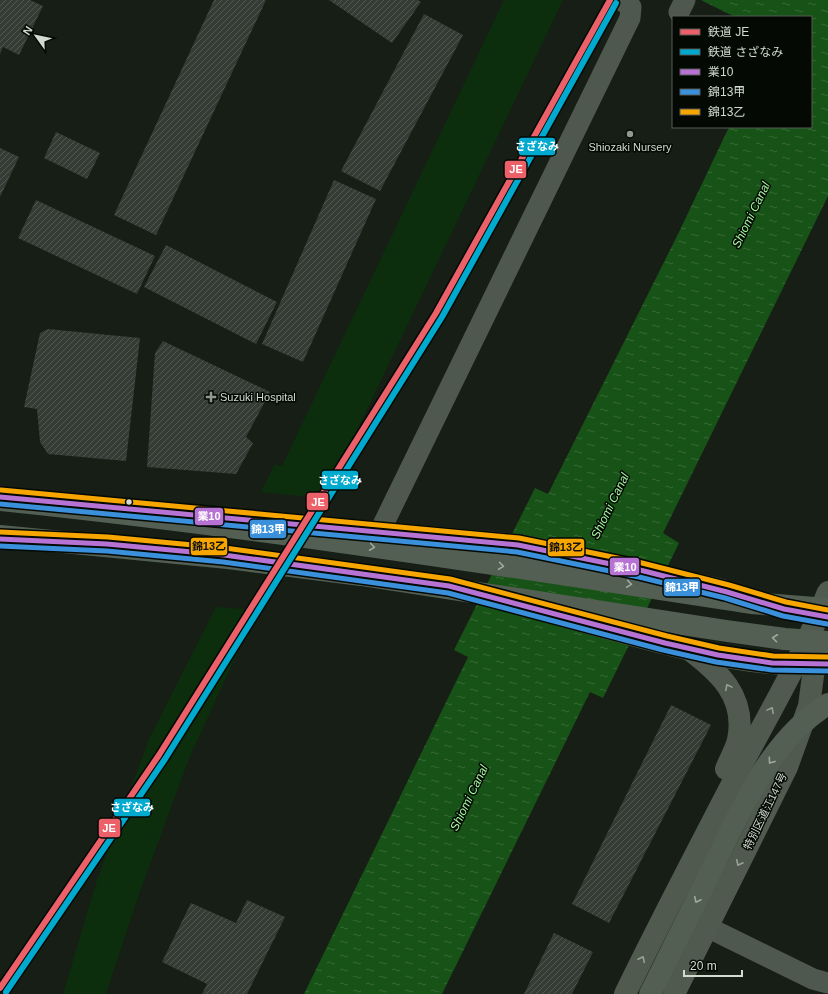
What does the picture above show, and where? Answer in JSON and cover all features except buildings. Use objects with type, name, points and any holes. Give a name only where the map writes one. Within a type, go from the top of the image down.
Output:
[{"type":"highway","points":[[0,500],[114,512],[231,527],[825,614]]},
{"type":"highway","points":[[0,514],[231,527]]},
{"type":"highway","points":[[0,536],[228,558],[353,574],[727,631],[786,639],[828,642]]},
{"type":"highway","points":[[650,994],[740,812],[766,768],[788,737],[817,711],[828,704]]},
{"type":"main road","points":[[0,497],[518,545],[557,552],[825,614]]},
{"type":"main road","points":[[0,539],[107,544],[224,555],[449,586],[718,655],[772,663],[813,665]]},
{"type":"street","points":[[380,533],[630,18],[631,7],[621,0]]},
{"type":"street","name":"特別区道江147号","points":[[674,994],[787,767],[809,706],[813,665],[825,614],[828,592]]},
{"type":"street","name":"特別区道江147号","points":[[625,994],[668,906],[738,740],[739,722],[737,706],[727,684],[714,668],[687,648]]},
{"type":"street","name":"特別区道江147号","points":[[668,906],[813,665]]},
{"type":"street","points":[[707,927],[813,978],[828,983]]},
{"type":"shaded area","points":[[504,0],[563,0],[330,487],[321,498],[261,492],[275,464],[282,466]]},
{"type":"shaded area","points":[[216,607],[257,610],[190,756],[138,897],[106,994],[63,994],[97,880],[149,739]]},
{"type":"water","name":"Shiomi Canal","points":[[701,0],[828,0],[828,196],[663,533],[679,543],[603,698],[590,692],[442,994],[304,994],[468,657],[454,650],[535,488],[548,494],[679,232],[729,128],[812,128],[812,16],[733,16]]},
{"type":"rail line","name":"JE","points":[[0,988],[159,755],[436,313],[610,0]]},
{"type":"rail line","name":"さざなみ","points":[[6,992],[165,759],[442,317],[616,3]]},
{"type":"transit line","name":"錦13乙","points":[[1,490],[519,538],[642,563],[729,585],[786,602],[828,610]]},
{"type":"transit line","name":"業10","points":[[0,497],[518,545],[640,570],[727,592],[784,609],[828,617]]},
{"type":"transit line","name":"錦13甲","points":[[0,504],[517,552],[639,577],[725,598],[783,616],[827,624]]},
{"type":"transit line","name":"錦13乙","points":[[0,532],[108,537],[225,548],[450,579],[667,636],[719,648],[773,656],[828,657]]},
{"type":"transit line","name":"業10","points":[[0,539],[107,544],[224,555],[449,586],[665,643],[718,655],[772,663],[828,664]]},
{"type":"transit line","name":"錦13甲","points":[[0,546],[107,551],[223,562],[448,593],[663,650],[716,662],[772,670],[828,671]]},
{"type":"place","name":"Shiozaki Nursery","points":[[630,134]]},
{"type":"place","name":"Suzuki Hospital","points":[[211,397]]}]
